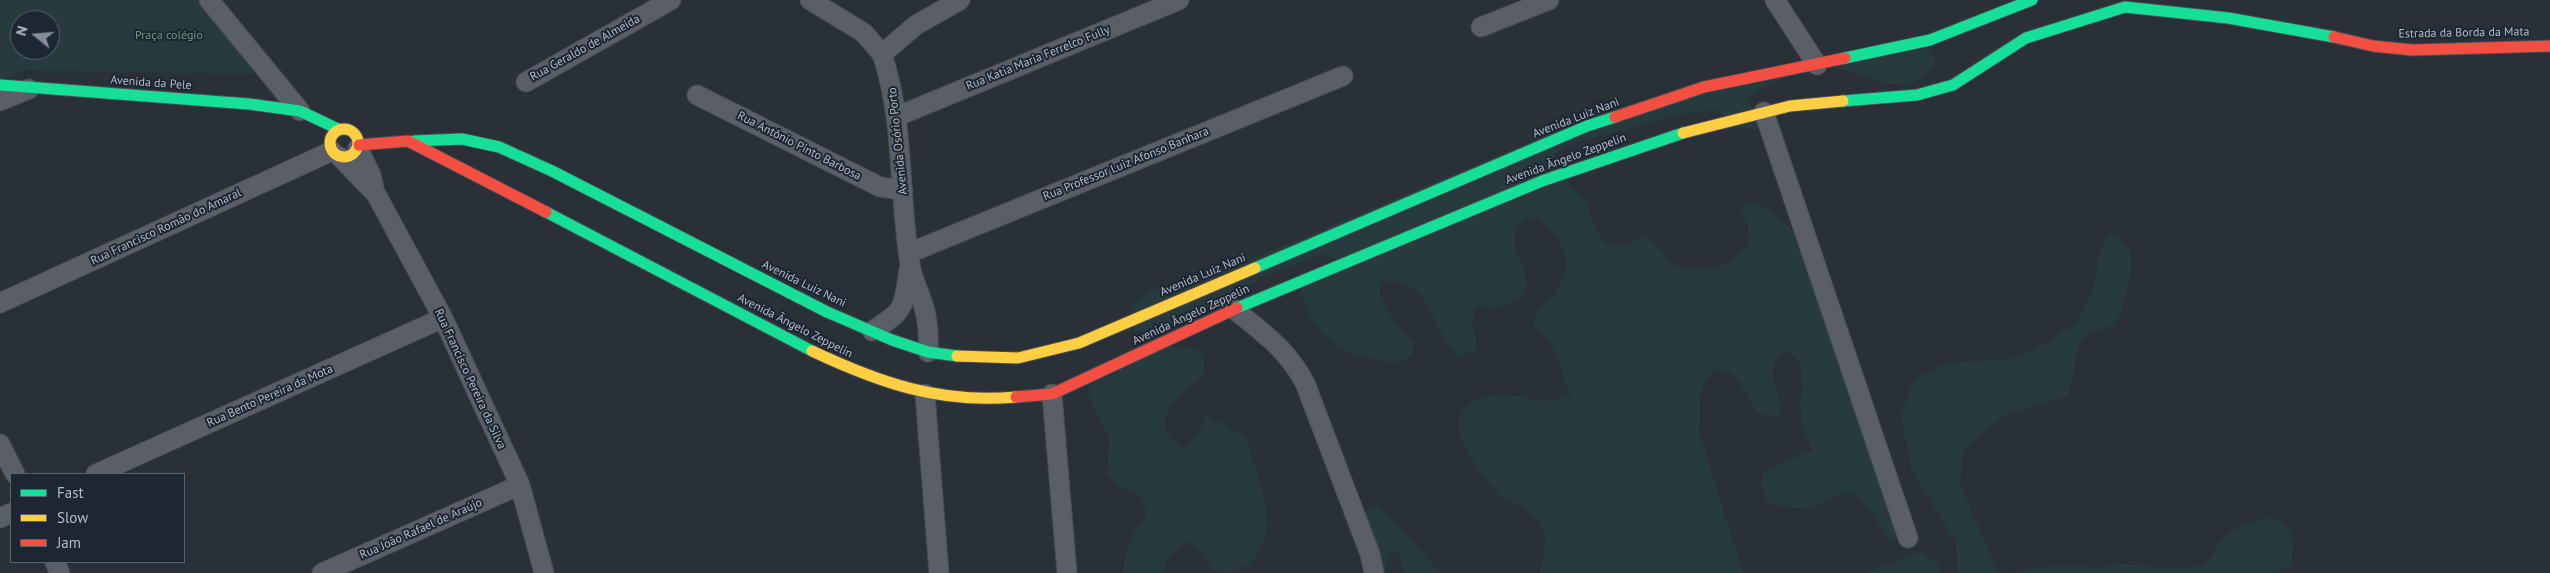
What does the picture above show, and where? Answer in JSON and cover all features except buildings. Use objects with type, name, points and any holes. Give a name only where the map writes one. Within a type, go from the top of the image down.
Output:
[{"type":"street","points":[[209,0],[334,151],[347,157],[358,143],[345,128],[338,129],[331,136],[334,151]]},
{"type":"street","name":"Rua Geraldo de Almeida","points":[[526,82],[671,0]]},
{"type":"street","points":[[810,0],[864,33],[882,54],[916,25],[960,0]]},
{"type":"street","name":"Rua Katia Maria Ferrelco Fully","points":[[898,116],[1179,0]]},
{"type":"street","points":[[1481,27],[1548,0]]},
{"type":"street","points":[[1775,0],[1817,65]]},
{"type":"street","name":"Avenida Luiz Nani","points":[[408,142],[462,139],[499,147],[552,171],[818,307],[872,331],[928,352],[961,358],[1018,358],[1079,343],[1587,126],[1704,87],[1930,40],[2020,9],[2032,0]]},
{"type":"street","name":"Estrada da Borda da Mata","points":[[2025,34],[2125,7],[2228,18],[2318,33],[2373,46],[2412,50],[2550,46]]},
{"type":"street","name":"Avenida Ângelo Zeppelin","points":[[358,143],[408,142],[449,160],[767,329],[852,370],[925,394],[986,400],[1052,394],[1234,309],[1542,180],[1676,135],[1790,106],[1917,95],[1953,84],[2025,34]]},
{"type":"street","name":"Avenida Osório Porto","points":[[882,54],[892,82],[898,116],[910,259]]},
{"type":"street","name":"Rua Professor Luiz Afonso Banhara","points":[[910,259],[1344,76]]},
{"type":"street","name":"Avenida da Pele","points":[[0,85],[250,104],[305,114],[338,129]]},
{"type":"street","points":[[0,101],[32,88]]},
{"type":"street","name":"Rua Antônio Pinto Barbosa","points":[[697,95],[880,187],[903,190]]},
{"type":"street","points":[[1764,112],[1908,538]]},
{"type":"street","name":"Rua Francisco Pereira da Silva","points":[[358,143],[371,175],[376,194],[443,318],[520,485],[544,573]]},
{"type":"street","name":"Rua Francisco Pereira da Silva","points":[[334,151],[376,194]]},
{"type":"street","name":"Rua Francisco Romão do Amaral","points":[[0,303],[334,151]]},
{"type":"street","points":[[910,259],[929,330],[928,352]]},
{"type":"street","points":[[872,331],[896,316],[902,308],[910,259]]},
{"type":"street","points":[[1234,309],[1278,345],[1293,361],[1305,383],[1370,554],[1374,573]]},
{"type":"street","name":"Rua Bento Pereira da Mota","points":[[98,473],[443,318]]},
{"type":"street","points":[[925,394],[939,573]]},
{"type":"street","points":[[1052,394],[1067,573]]},
{"type":"street","points":[[0,444],[14,473]]},
{"type":"street","name":"Rua João Rafael de Araújo","points":[[322,573],[520,485]]},
{"type":"green space","name":"Praça colégio","points":[[0,0],[197,0],[255,74],[24,70],[0,82]]},
{"type":"green space","points":[[1926,45],[1934,59],[1934,67],[1921,78],[1909,83],[1897,85],[1831,68],[1816,69],[1785,78],[1758,92],[1747,101],[1764,122],[1760,129],[1737,128],[1717,110],[1683,114],[1577,142],[1555,153],[1554,160],[1559,172],[1584,199],[1595,228],[1606,243],[1616,246],[1638,238],[1649,239],[1673,263],[1685,269],[1694,270],[1716,267],[1735,258],[1742,251],[1748,240],[1747,227],[1742,211],[1746,204],[1755,204],[1772,211],[1788,225],[1805,248],[1904,533],[1895,539],[1886,538],[1870,509],[1854,493],[1841,495],[1814,506],[1800,508],[1785,507],[1766,501],[1761,482],[1764,471],[1812,450],[1801,418],[1801,369],[1793,355],[1784,351],[1777,359],[1773,374],[1779,398],[1780,414],[1773,417],[1757,412],[1740,383],[1729,372],[1715,369],[1705,381],[1700,397],[1699,431],[1743,573],[1539,573],[1545,542],[1541,526],[1528,512],[1499,495],[1491,486],[1464,444],[1457,426],[1463,411],[1475,401],[1483,398],[1512,395],[1544,401],[1571,396],[1550,340],[1537,331],[1534,324],[1538,310],[1553,297],[1561,284],[1567,266],[1566,258],[1557,238],[1541,222],[1532,218],[1525,220],[1518,227],[1515,234],[1515,246],[1526,278],[1526,287],[1521,300],[1507,305],[1476,308],[1473,325],[1477,350],[1459,356],[1452,351],[1433,315],[1419,294],[1397,282],[1382,282],[1379,292],[1387,310],[1414,345],[1410,357],[1401,361],[1381,361],[1349,352],[1334,344],[1312,320],[1302,297],[1301,289],[1334,260],[1327,253],[1263,276],[1235,298],[1174,327],[1149,332],[1134,331],[1129,309],[1150,292],[1178,280],[1235,266],[1543,137],[1561,122],[1576,115],[1592,111],[1615,109]]},
{"type":"green space","points":[[2108,233],[2118,237],[2125,243],[2131,260],[2129,279],[2120,315],[2111,325],[2089,334],[2080,341],[2068,396],[2007,414],[1970,443],[1962,457],[1960,484],[1997,571],[2002,573],[1958,573],[1956,543],[1912,470],[1901,419],[1908,392],[1918,377],[1938,367],[1961,362],[2006,360],[2021,356],[2077,324],[2097,277],[2097,262]]},
{"type":"green space","points":[[1167,346],[1188,347],[1196,350],[1204,361],[1202,376],[1169,409],[1165,423],[1170,436],[1183,448],[1195,438],[1207,415],[1246,438],[1263,494],[1266,533],[1261,550],[1249,563],[1230,573],[1213,570],[1202,551],[1190,542],[1172,553],[1164,573],[1122,573],[1129,542],[1145,518],[1145,506],[1141,497],[1119,487],[1108,474],[1107,456],[1110,442],[1087,392],[1090,386]]},
{"type":"green space","points":[[1372,506],[1380,506],[1440,573],[1405,573],[1397,551],[1390,554],[1385,568],[1386,573],[1369,573],[1364,512]]},
{"type":"green space","points":[[2269,518],[2283,522],[2290,533],[2294,548],[2291,565],[2269,573],[2008,573],[2032,568],[2106,567],[2124,564],[2167,568],[2193,567],[2208,560],[2225,536],[2231,532]]},
{"type":"green space","points":[[1922,551],[1939,566],[1942,573],[1864,573]]},
{"type":"traffic: fast","points":[[1845,58],[1930,40],[2032,0]]},
{"type":"traffic: fast","points":[[1843,101],[1917,95],[1953,85],[2026,38],[2125,7],[2228,18],[2334,37]]},
{"type":"traffic: fast","points":[[0,85],[249,104],[300,111],[338,129]]},
{"type":"traffic: fast","points":[[1255,268],[1587,126],[1615,117]]},
{"type":"traffic: fast","points":[[1237,308],[1542,181],[1683,133]]},
{"type":"traffic: fast","points":[[414,141],[462,139],[499,147],[552,171],[827,312],[892,340],[928,352],[957,356]]},
{"type":"traffic: fast","points":[[546,212],[812,351]]},
{"type":"traffic: slow","points":[[1683,133],[1790,106],[1843,101]]},
{"type":"traffic: slow","points":[[344,129],[354,133],[358,143],[354,153],[344,157],[334,153],[330,143],[334,133],[344,129]]},
{"type":"traffic: slow","points":[[957,356],[1018,358],[1079,343],[1255,268]]},
{"type":"traffic: slow","points":[[812,351],[862,373],[911,389],[962,397],[1016,397]]},
{"type":"traffic: jam","points":[[2334,37],[2373,46],[2412,50],[2550,46]]},
{"type":"traffic: jam","points":[[1615,117],[1704,87],[1845,58]]},
{"type":"traffic: jam","points":[[359,145],[408,141],[546,212]]},
{"type":"traffic: jam","points":[[1016,397],[1052,394],[1237,308]]}]
